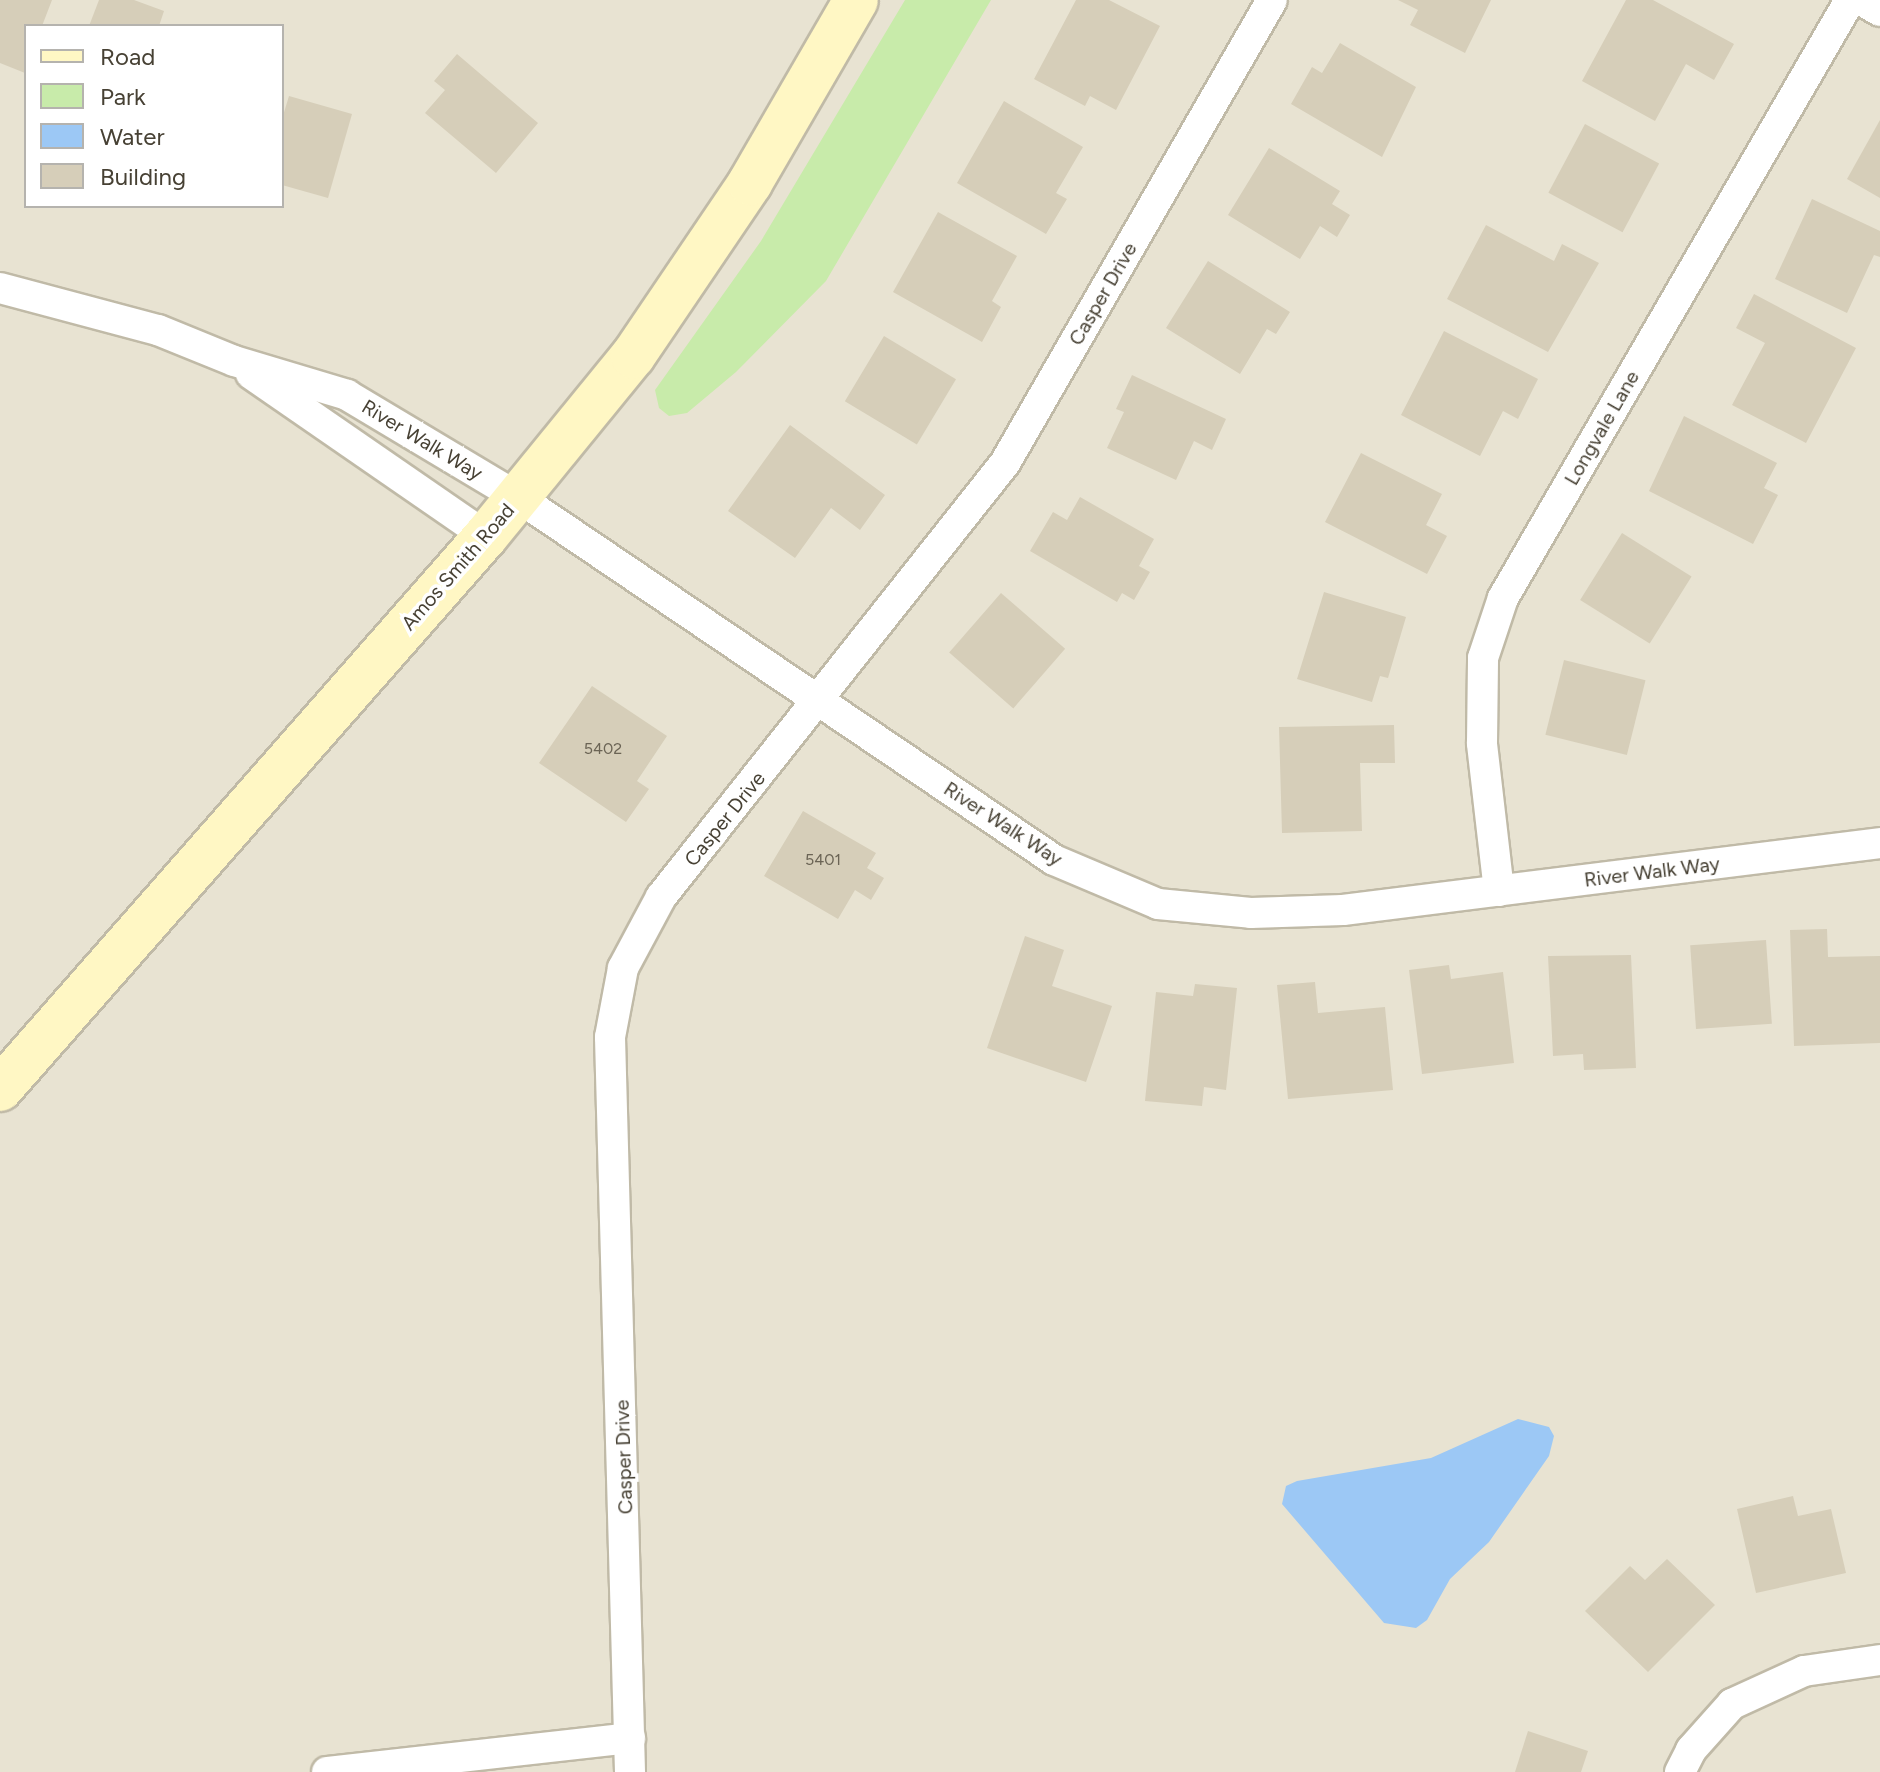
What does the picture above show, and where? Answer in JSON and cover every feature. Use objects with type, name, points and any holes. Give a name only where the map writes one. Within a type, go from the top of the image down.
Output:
[{"type":"street","name":"Amos Smith Road","points":[[0,1089],[519,498],[685,285],[856,0]]},
{"type":"street","name":"Casper Drive","points":[[630,1772],[610,1037],[623,968],[661,897],[820,702],[1005,463],[1272,0]]},
{"type":"street","name":"Longvale Lane","points":[[1499,891],[1482,743],[1483,658],[1503,598],[1850,0]]},
{"type":"street","points":[[1861,0],[1880,11]]},
{"type":"street","name":"River Walk Way","points":[[0,288],[158,330],[234,361],[347,395],[519,498],[1054,860],[1158,904],[1251,913],[1343,910],[1880,843]]},
{"type":"street","name":"River Walk Way","points":[[234,361],[486,536]]},
{"type":"street","points":[[1680,1772],[1691,1750],[1732,1704],[1804,1671],[1880,1660]]},
{"type":"street","points":[[327,1772],[630,1738]]},
{"type":"shaded area","points":[[0,0],[1880,0],[1880,1772],[0,1772]]},
{"type":"green space","points":[[905,0],[991,0],[826,281],[736,372],[687,413],[669,416],[659,408],[655,390],[761,241]]},
{"type":"water","points":[[1518,1419],[1549,1427],[1554,1436],[1549,1456],[1489,1542],[1450,1579],[1427,1620],[1416,1628],[1384,1623],[1282,1504],[1286,1486],[1297,1481],[1431,1458]]},
{"type":"building","points":[[0,0],[52,0],[43,24],[24,24],[24,73],[0,63]]},
{"type":"building","points":[[99,0],[134,0],[164,11],[160,24],[90,24]]},
{"type":"building","points":[[1076,0],[1109,0],[1160,26],[1116,110],[1090,96],[1085,106],[1034,79]]},
{"type":"building","points":[[1398,0],[1491,0],[1465,53],[1410,25],[1418,10]]},
{"type":"building","points":[[1626,0],[1653,0],[1734,44],[1714,80],[1686,64],[1655,121],[1582,81]]},
{"type":"building","points":[[1340,43],[1416,87],[1382,157],[1291,104],[1312,67],[1322,73]]},
{"type":"building","points":[[457,54],[538,123],[496,173],[425,113],[445,90],[434,81]]},
{"type":"building","points":[[289,96],[352,114],[328,198],[284,186],[284,112]]},
{"type":"building","points":[[1004,101],[1083,147],[1056,193],[1067,199],[1046,234],[957,183]]},
{"type":"building","points":[[1880,120],[1880,198],[1847,179]]},
{"type":"building","points":[[1585,124],[1659,163],[1623,232],[1548,193]]},
{"type":"building","points":[[1269,148],[1340,191],[1332,204],[1350,215],[1337,237],[1320,226],[1300,259],[1228,215]]},
{"type":"building","points":[[1812,199],[1880,231],[1880,257],[1874,255],[1847,313],[1775,279]]},
{"type":"building","points":[[938,212],[1017,256],[992,301],[1001,307],[982,342],[893,292]]},
{"type":"building","points":[[1486,225],[1554,261],[1562,244],[1599,263],[1548,352],[1447,299]]},
{"type":"building","points":[[1208,261],[1290,312],[1276,334],[1267,329],[1240,374],[1166,328]]},
{"type":"building","points":[[1754,294],[1856,348],[1806,443],[1732,405],[1765,343],[1736,328]]},
{"type":"building","points":[[1444,331],[1538,379],[1518,419],[1503,411],[1480,456],[1401,415]]},
{"type":"building","points":[[884,336],[956,379],[917,444],[845,401]]},
{"type":"building","points":[[1132,375],[1226,419],[1212,450],[1194,441],[1176,480],[1107,448],[1124,412],[1116,409]]},
{"type":"building","points":[[1684,416],[1777,463],[1764,488],[1778,495],[1753,544],[1649,491]]},
{"type":"building","points":[[790,425],[885,495],[860,530],[831,508],[795,558],[728,511]]},
{"type":"building","points":[[1361,453],[1442,494],[1426,525],[1447,536],[1427,574],[1325,522]]},
{"type":"building","points":[[1080,497],[1154,539],[1139,566],[1150,572],[1134,600],[1122,593],[1117,602],[1030,551],[1053,512],[1067,520]]},
{"type":"building","points":[[1622,533],[1692,576],[1650,643],[1580,600]]},
{"type":"building","points":[[1324,592],[1406,617],[1388,678],[1380,676],[1372,702],[1297,679]]},
{"type":"building","points":[[1001,593],[1065,649],[1013,708],[949,653]]},
{"type":"building","points":[[1564,660],[1646,680],[1627,755],[1545,735]]},
{"type":"building","points":[[592,686],[667,736],[637,781],[649,789],[626,822],[539,763]]},
{"type":"building","points":[[1394,725],[1395,763],[1360,763],[1362,831],[1282,833],[1279,727]]},
{"type":"building","points":[[803,811],[876,853],[867,868],[884,878],[871,900],[855,890],[838,919],[764,876]]},
{"type":"building","points":[[1827,929],[1828,957],[1880,956],[1880,1043],[1794,1046],[1790,930]]},
{"type":"building","points":[[1025,936],[1064,950],[1052,986],[1112,1006],[1086,1082],[987,1048]]},
{"type":"building","points":[[1766,940],[1772,1024],[1696,1029],[1690,945]]},
{"type":"building","points":[[1631,955],[1636,1068],[1584,1070],[1583,1054],[1553,1056],[1548,956]]},
{"type":"building","points":[[1449,965],[1451,979],[1503,972],[1514,1063],[1422,1074],[1409,970]]},
{"type":"building","points":[[1315,982],[1318,1013],[1385,1007],[1393,1090],[1288,1099],[1277,985]]},
{"type":"building","points":[[1195,984],[1237,988],[1226,1090],[1204,1087],[1202,1106],[1145,1101],[1156,992],[1193,996]]},
{"type":"building","points":[[1793,1496],[1798,1516],[1831,1509],[1846,1573],[1756,1593],[1737,1509]]},
{"type":"building","points":[[1667,1559],[1715,1605],[1648,1672],[1585,1611],[1630,1566],[1645,1580]]},
{"type":"building","points":[[1528,1731],[1588,1751],[1581,1772],[1515,1772]]}]
